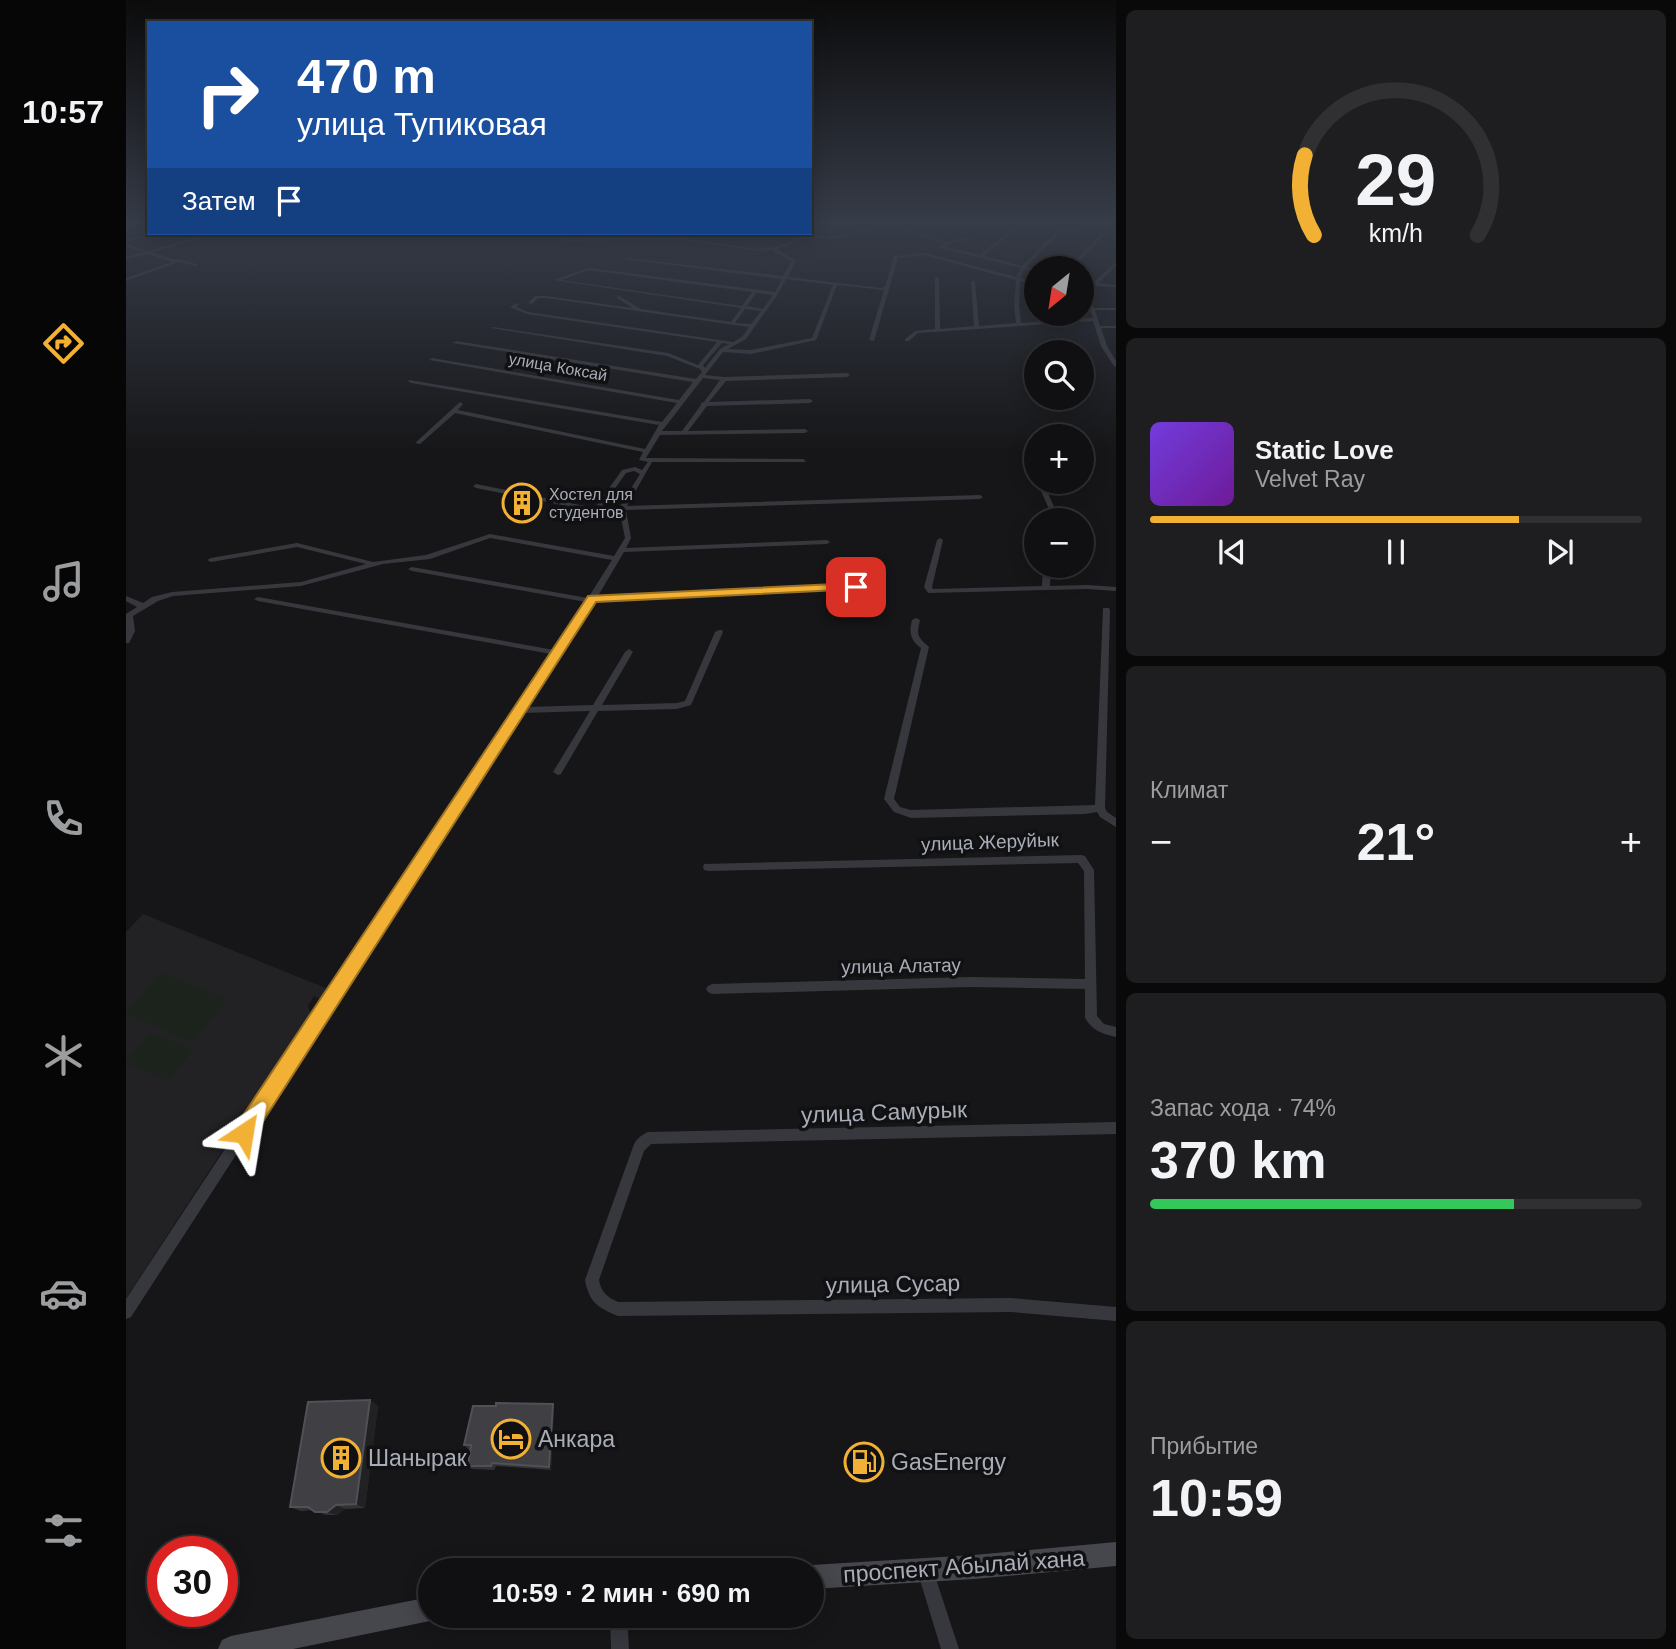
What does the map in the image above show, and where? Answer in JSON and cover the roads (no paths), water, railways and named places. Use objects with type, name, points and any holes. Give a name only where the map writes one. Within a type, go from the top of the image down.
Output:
[{"type":"main road","name":"проспект Абылай хана","points":[[824,1576],[1116,1554]]},
{"type":"main road","points":[[238,1648],[418,1611]]},
{"type":"street","points":[[530,303],[534,300]]},
{"type":"street","points":[[567,300],[752,327]]},
{"type":"street","points":[[625,300],[640,310]]},
{"type":"street","points":[[696,300],[763,310]]},
{"type":"street","points":[[732,324],[749,300]]},
{"type":"street","points":[[771,300],[744,338],[722,350],[701,374],[663,424],[642,460],[650,463],[803,461]]},
{"type":"street","points":[[722,350],[751,352],[814,339],[829,300]]},
{"type":"street","points":[[872,341],[884,300]]},
{"type":"street","points":[[937,300],[938,330]]},
{"type":"street","points":[[974,300],[976,327]]},
{"type":"street","points":[[1015,300],[1019,324]]},
{"type":"street","points":[[625,308],[631,303]]},
{"type":"street","points":[[517,304],[512,307],[527,313],[732,343]]},
{"type":"street","points":[[1094,309],[1116,309]]},
{"type":"street","points":[[1094,314],[1116,365]]},
{"type":"street","points":[[907,340],[917,332],[1095,319]]},
{"type":"street","points":[[1098,327],[1116,327]]},
{"type":"street","points":[[494,328],[668,355],[701,374]]},
{"type":"street","points":[[701,374],[700,365],[720,342]]},
{"type":"street","points":[[456,343],[724,379],[847,375]]},
{"type":"street","name":"улица Коксай","points":[[432,360],[680,402]]},
{"type":"street","points":[[684,432],[724,379]]},
{"type":"street","points":[[411,381],[663,424]]},
{"type":"street","points":[[703,404],[810,401]]},
{"type":"street","points":[[418,443],[460,404]]},
{"type":"street","points":[[454,411],[645,451]]},
{"type":"street","points":[[658,433],[805,431]]},
{"type":"street","points":[[126,1312],[592,600],[628,536],[622,508],[650,463]]},
{"type":"street","points":[[476,486],[597,510],[624,471],[635,469],[643,473]]},
{"type":"street","points":[[622,508],[980,497]]},
{"type":"street","points":[[126,641],[131,631],[127,616],[142,606],[172,594],[301,584],[374,564],[427,557],[490,536],[620,554],[827,541]]},
{"type":"street","points":[[940,540],[928,587],[931,591],[1088,587],[1116,589]]},
{"type":"street","points":[[211,560],[297,545],[374,564]]},
{"type":"street","points":[[412,569],[592,600],[856,587]]},
{"type":"street","points":[[1046,578],[1046,589]]},
{"type":"street","points":[[126,598],[142,606]]},
{"type":"street","points":[[258,599],[558,653]]},
{"type":"street","points":[[1106,610],[1100,808],[1109,820],[1116,823]]},
{"type":"street","points":[[916,620],[913,635],[916,642],[925,647],[889,799],[897,810],[911,814],[985,814],[1100,808]]},
{"type":"street","points":[[522,709],[597,709],[677,706],[688,703],[719,632]]},
{"type":"street","points":[[558,772],[629,653]]},
{"type":"street","name":"улица Жеруйык","points":[[708,867],[1081,859],[1089,870],[1091,1018],[1101,1028],[1116,1032]]},
{"type":"street","name":"улица Алатау","points":[[712,989],[869,984],[1090,984]]},
{"type":"street","name":"улица Самурык","points":[[653,1138],[1116,1128]]},
{"type":"street","name":"улица Сусар","points":[[653,1138],[648,1138],[639,1147],[592,1280],[593,1293],[600,1300],[618,1309],[1011,1305],[1116,1314]]},
{"type":"street","points":[[925,1570],[950,1649]]},
{"type":"street","points":[[619,1628],[620,1649]]},
{"type":"place","name":"Хостел для студентов","points":[[522,503]]},
{"type":"place","name":"Анкара","points":[[511,1439]]},
{"type":"place","name":"Шанырак","points":[[341,1458]]},
{"type":"place","name":"GasEnergy","points":[[864,1462]]}]
